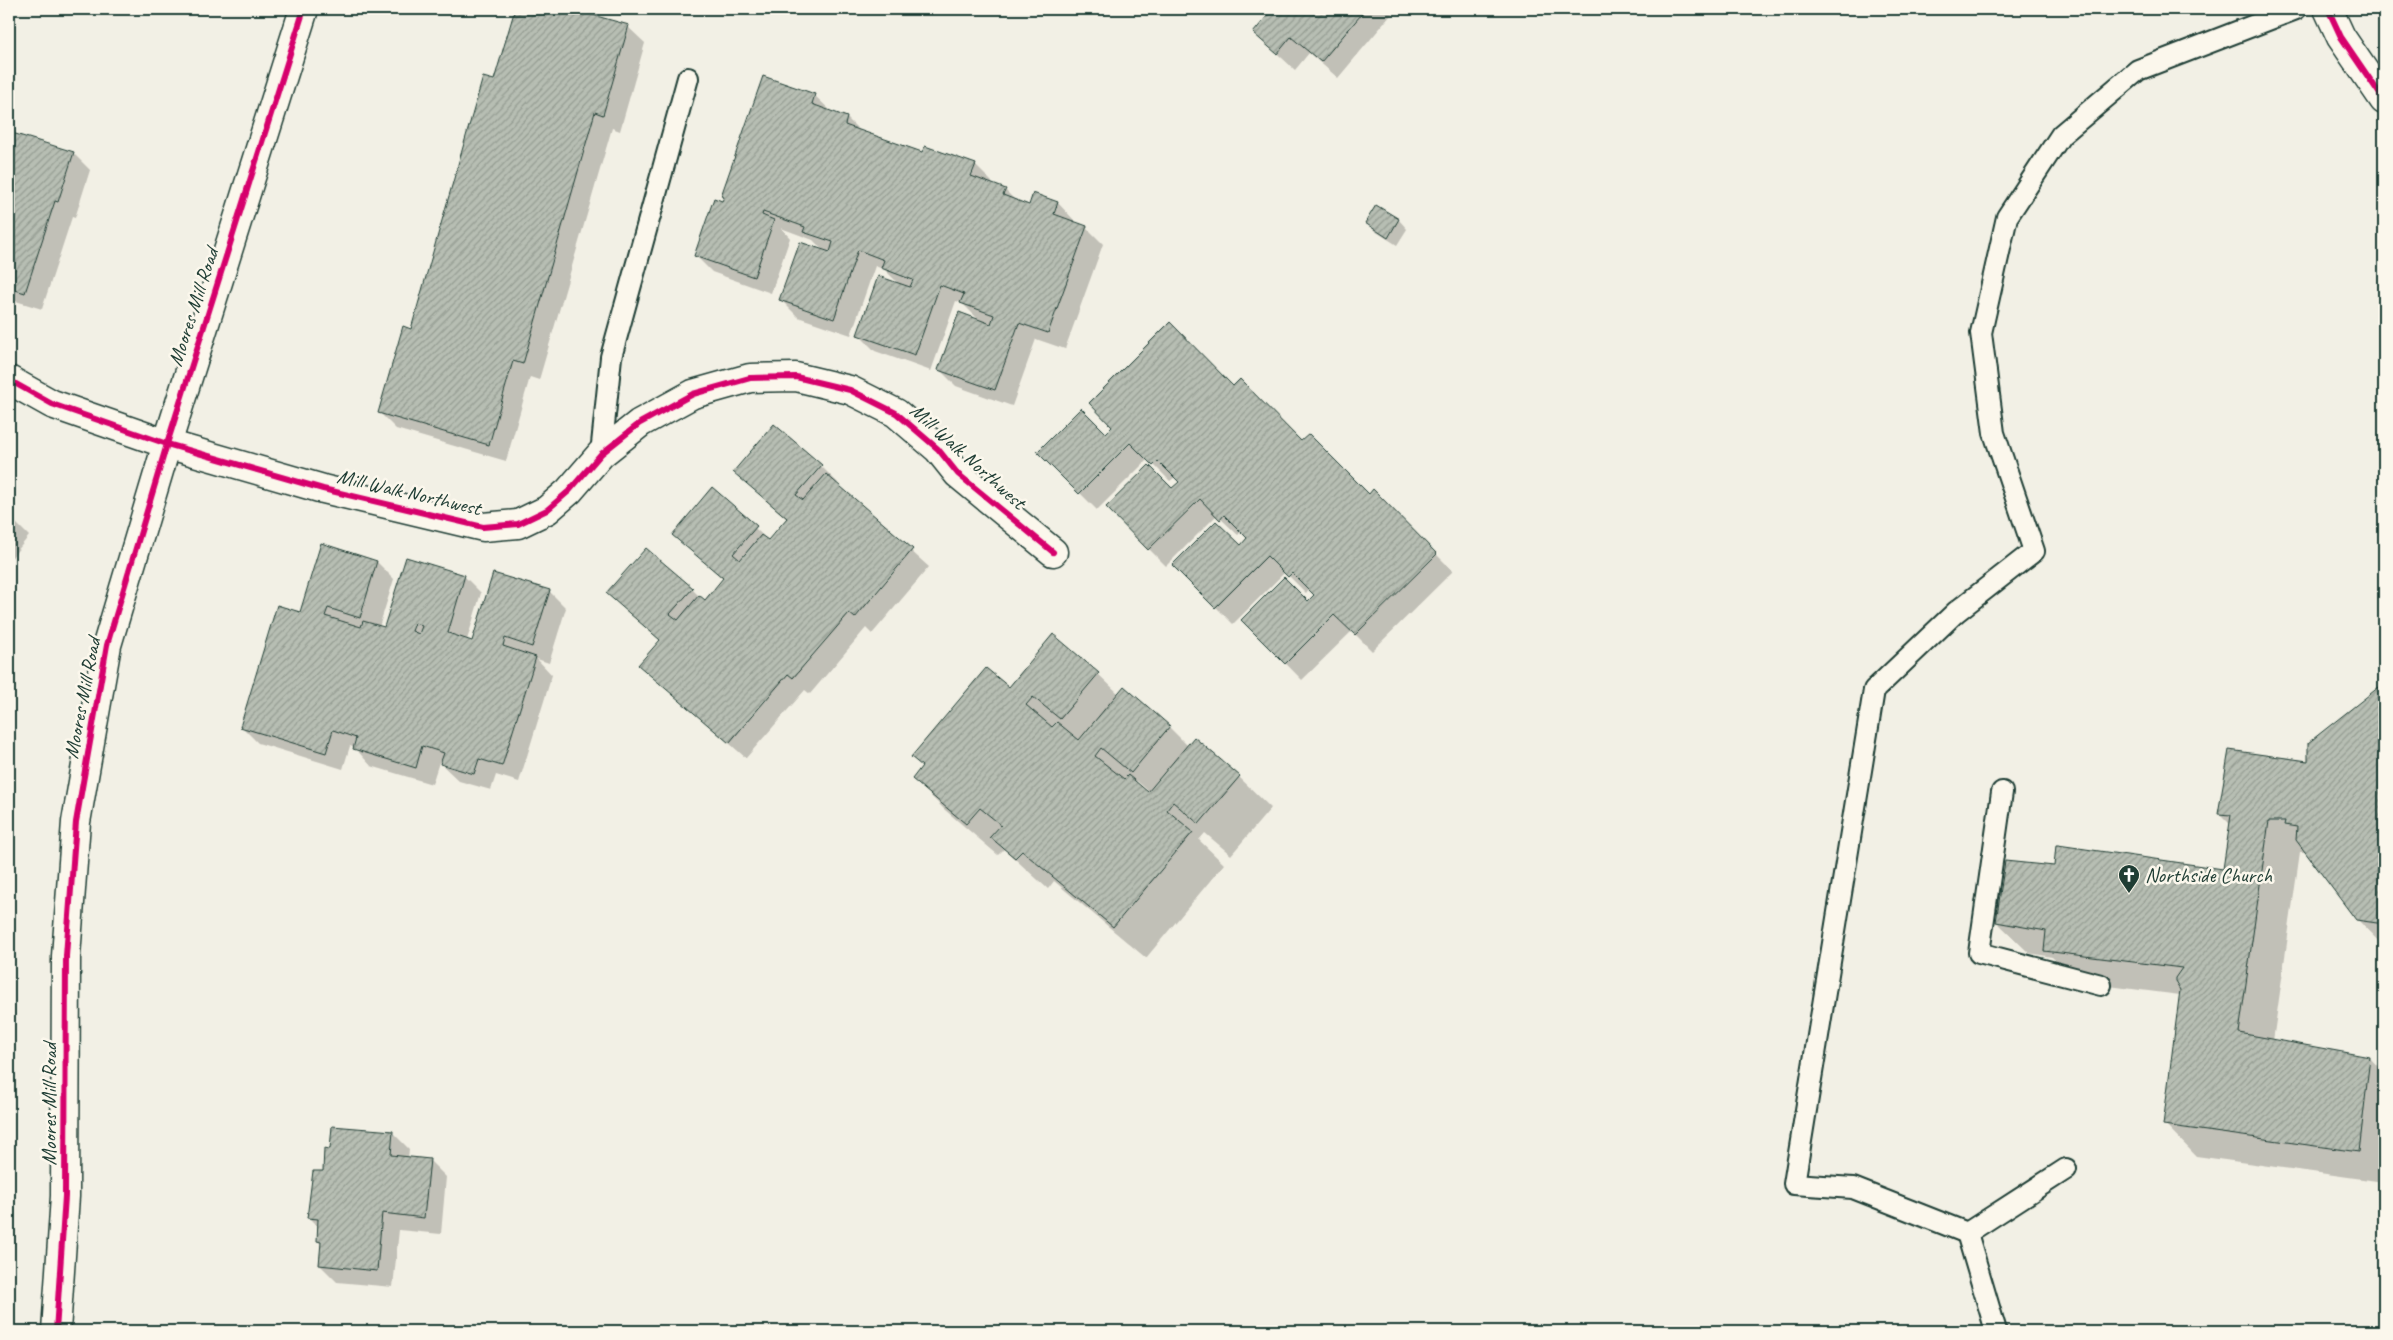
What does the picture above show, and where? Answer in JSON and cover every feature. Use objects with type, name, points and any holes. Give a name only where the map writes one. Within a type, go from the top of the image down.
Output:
[{"type":"street","name":"Moores Mill Road","points":[[56,1331],[65,1196],[66,956],[76,822],[107,645],[167,444],[304,9]]},
{"type":"street","points":[[2328,9],[2341,37],[2384,100]]},
{"type":"street","name":"Mill Walk Northwest","points":[[9,380],[52,404],[167,444],[323,489],[483,526],[518,524],[547,510],[569,492],[601,454],[640,423],[693,394],[750,378],[796,377],[850,390],[896,413],[938,449],[958,474],[1053,552]]},
{"type":"lane","points":[[1967,1233],[1853,1188],[1794,1184],[1874,690],[1956,612],[2034,551],[1994,433],[1981,333],[2008,217],[2061,134],[2138,70],[2296,9]]},
{"type":"lane","points":[[601,454],[611,357],[688,78]]},
{"type":"lane","points":[[2002,792],[1979,953],[2101,984]]},
{"type":"lane","points":[[1967,1233],[2066,1169]]},
{"type":"lane","points":[[1967,1233],[1996,1331]]},
{"type":"building","points":[[515,9],[571,9],[629,25],[603,115],[595,112],[523,364],[513,361],[489,445],[378,413],[403,326],[411,329],[483,77],[494,80]]},
{"type":"building","points":[[1273,9],[1366,9],[1321,62],[1291,37],[1277,54],[1253,33]]},
{"type":"building","points":[[763,76],[815,94],[812,104],[847,117],[845,125],[922,152],[925,146],[976,164],[971,176],[1006,189],[1003,195],[1029,205],[1033,193],[1058,202],[1054,214],[1087,226],[1048,333],[1019,323],[995,390],[938,370],[959,312],[991,324],[994,315],[960,303],[964,294],[940,285],[915,355],[857,335],[878,276],[910,287],[913,280],[881,268],[884,260],[858,250],[834,319],[779,300],[800,242],[830,252],[833,242],[803,232],[805,227],[763,212],[762,215],[774,220],[754,277],[694,256],[714,198],[722,201],[724,197],[721,196]]},
{"type":"building","points":[[9,132],[74,152],[58,202],[55,201],[25,293],[9,288]]},
{"type":"building","points":[[1376,205],[1399,219],[1388,238],[1365,223]]},
{"type":"building","points":[[1170,322],[1233,386],[1240,379],[1301,441],[1309,434],[1369,494],[1373,489],[1437,554],[1355,635],[1334,615],[1285,664],[1241,620],[1284,577],[1308,601],[1314,595],[1292,573],[1288,577],[1267,556],[1215,608],[1172,565],[1216,521],[1241,545],[1247,538],[1224,515],[1220,520],[1200,499],[1148,550],[1106,507],[1149,465],[1172,488],[1179,482],[1158,461],[1153,466],[1130,443],[1079,494],[1037,452],[1081,408],[1106,433],[1112,427],[1089,403]]},
{"type":"building","points":[[774,424],[822,465],[796,495],[803,500],[826,474],[913,549],[855,618],[849,613],[793,678],[788,674],[729,743],[638,665],[660,640],[606,593],[646,548],[693,588],[670,614],[678,620],[699,595],[705,600],[723,578],[672,535],[712,487],[757,526],[733,554],[740,560],[761,535],[768,540],[787,518],[733,472]]},
{"type":"building","points":[[321,543],[377,561],[360,618],[328,608],[325,616],[361,627],[363,621],[384,627],[406,557],[465,575],[448,633],[472,641],[493,573],[550,590],[532,647],[505,638],[503,646],[536,657],[502,766],[479,759],[474,774],[440,764],[444,753],[422,746],[416,768],[353,749],[356,738],[333,730],[326,753],[240,727],[277,605],[300,612]],"holes":[[[415,623],[422,626],[419,634],[412,631]]]},
{"type":"building","points":[[1053,634],[1099,673],[1060,719],[1033,697],[1026,705],[1052,727],[1057,722],[1079,740],[1124,686],[1170,726],[1131,773],[1101,748],[1095,756],[1124,779],[1128,775],[1148,792],[1194,737],[1240,776],[1199,824],[1173,802],[1167,810],[1193,832],[1113,927],[1022,851],[1015,858],[990,837],[1001,825],[980,808],[966,824],[912,779],[922,766],[911,757],[986,668],[1009,687]]},
{"type":"building","name":"Northside Church","points":[[2384,683],[2384,924],[2356,920],[2296,840],[2297,827],[2284,825],[2285,821],[2269,821],[2239,1033],[2370,1057],[2359,1152],[2163,1125],[2180,990],[2175,982],[2175,978],[2182,968],[2044,951],[2046,931],[1996,922],[2005,861],[2054,866],[2056,845],[2058,845],[2223,869],[2231,815],[2218,814],[2229,750],[2308,761],[2308,743]]},
{"type":"building","points":[[332,1126],[393,1131],[391,1155],[430,1159],[424,1218],[382,1213],[377,1271],[319,1265],[321,1242],[317,1241],[318,1219],[307,1218],[313,1171],[323,1171],[324,1148],[330,1149]]},
{"type":"cycle path","points":[[56,1331],[65,1196],[66,956],[76,822],[107,645],[167,444],[304,9]]},
{"type":"cycle path","points":[[2328,9],[2341,37],[2384,100]]},
{"type":"cycle path","points":[[9,380],[52,404],[167,444],[323,489],[483,527],[518,524],[547,510],[569,491],[601,454],[640,423],[693,394],[750,378],[796,377],[850,390],[896,413],[938,449],[958,474],[1053,552]]},
{"type":"place","name":"Northside Church","points":[[2129,894]]}]
